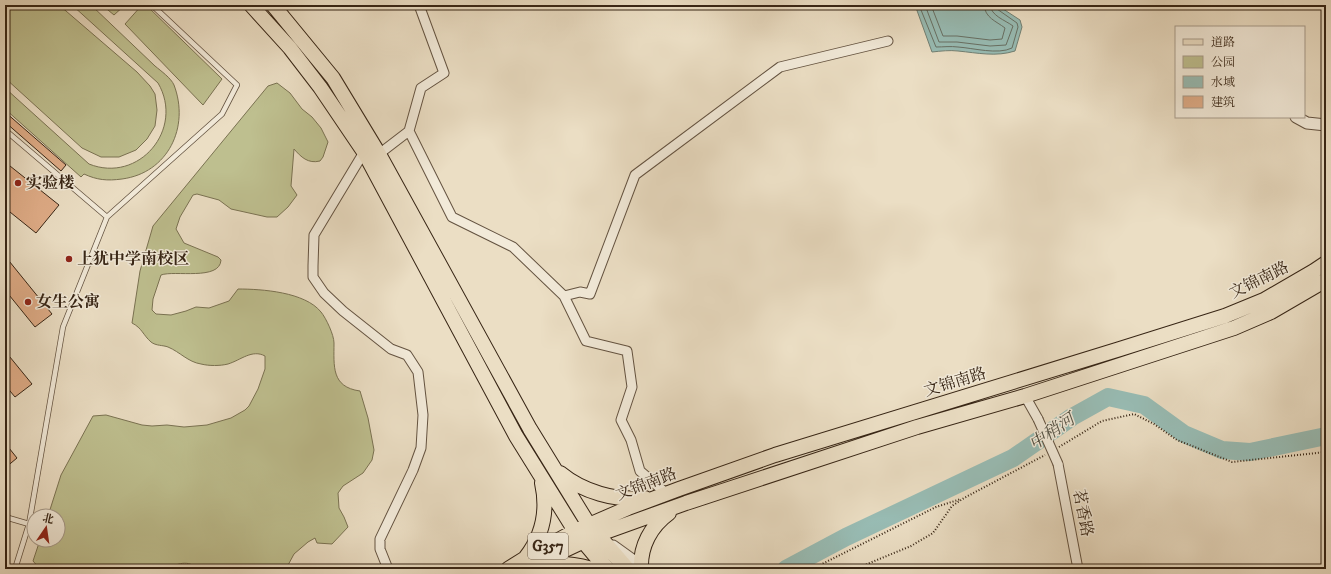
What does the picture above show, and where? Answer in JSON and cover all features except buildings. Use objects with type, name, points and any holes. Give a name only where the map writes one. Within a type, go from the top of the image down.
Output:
[{"type":"highway","points":[[586,533],[640,568]]},
{"type":"highway","name":"G357","points":[[586,533],[607,569]]},
{"type":"highway","points":[[526,565],[571,564],[590,569]]},
{"type":"main road","points":[[251,5],[290,48],[320,87],[364,152],[516,436],[538,471],[586,533]]},
{"type":"main road","points":[[273,5],[333,78],[379,154],[527,422],[555,469],[586,533]]},
{"type":"main road","name":"文锦南路","points":[[586,533],[628,508],[775,455],[1224,316],[1264,300],[1326,263]]},
{"type":"main road","name":"文锦南路","points":[[586,533],[686,503],[918,427],[1025,396],[1234,328],[1271,312],[1326,280]]},
{"type":"main road","points":[[555,469],[576,484],[588,490],[607,496],[640,498],[667,494]]},
{"type":"main road","points":[[526,565],[530,551],[539,534],[544,514],[544,492],[538,471]]},
{"type":"main road","points":[[640,568],[644,546],[652,529],[664,516],[686,503]]},
{"type":"main road","name":"G357","points":[[508,569],[526,565],[586,533]]},
{"type":"street","points":[[379,154],[409,131],[421,88],[444,73],[419,5]]},
{"type":"street","points":[[564,296],[580,292],[590,294],[634,175],[780,67],[888,41]]},
{"type":"street","points":[[1298,118],[1307,123],[1326,125]]},
{"type":"street","points":[[409,131],[452,217],[513,247],[564,296],[586,341],[627,351],[632,387],[621,420],[631,440],[640,471],[667,494]]},
{"type":"street","points":[[364,152],[314,235],[313,276],[324,293],[343,311],[391,349],[407,355],[418,372],[423,415],[421,448],[413,470],[380,539],[380,549],[388,569]]},
{"type":"street","name":"茗香路","points":[[1025,396],[1038,419],[1058,464],[1078,569]]},
{"type":"street","points":[[586,533],[596,569]]},
{"type":"lane","points":[[32,508],[63,327],[107,217],[222,114],[237,85],[152,5]]},
{"type":"lane","points":[[5,130],[107,217]]},
{"type":"lane","points":[[5,517],[26,523]]},
{"type":"lane","points":[[15,569],[26,534]]},
{"type":"path","points":[[855,569],[911,546],[934,533],[952,506],[964,498],[1062,446],[1102,421],[1134,414],[1154,424],[1177,440],[1232,462],[1326,452]]},
{"type":"path","points":[[812,569],[936,508],[964,498]]},
{"type":"green space","points":[[5,5],[59,5],[137,72],[150,86],[155,94],[157,110],[155,126],[147,139],[136,150],[119,157],[101,157],[82,148],[5,78]]},
{"type":"green space","points":[[72,5],[91,5],[173,82],[178,101],[179,117],[177,132],[171,146],[163,158],[152,168],[138,175],[112,180],[102,180],[84,174],[81,177],[5,109],[5,88],[89,164],[107,168],[125,166],[140,159],[152,148],[161,134],[166,118],[165,101],[158,83]]},
{"type":"green space","points":[[102,5],[125,5],[114,15]]},
{"type":"green space","points":[[142,5],[146,5],[222,79],[203,105],[125,24]]},
{"type":"green space","points":[[277,83],[290,93],[302,109],[312,117],[321,128],[328,142],[323,157],[320,161],[308,161],[294,149],[291,186],[297,195],[288,207],[277,217],[267,217],[231,209],[219,200],[197,194],[193,195],[180,217],[176,229],[184,243],[218,257],[221,260],[219,266],[205,273],[161,275],[153,299],[152,310],[156,314],[171,315],[196,307],[209,308],[229,301],[238,289],[271,291],[294,296],[314,305],[321,312],[334,340],[336,374],[344,385],[351,389],[360,391],[368,418],[374,450],[372,460],[363,473],[343,486],[338,493],[339,508],[348,527],[332,544],[317,543],[315,538],[308,542],[294,554],[287,567],[282,569],[197,569],[190,564],[182,563],[167,569],[40,569],[33,561],[37,548],[66,548],[66,508],[51,508],[61,475],[93,416],[106,415],[142,425],[152,426],[167,425],[184,427],[207,425],[231,418],[245,410],[249,406],[258,389],[265,369],[265,356],[260,354],[251,354],[228,364],[214,366],[196,363],[168,347],[153,343],[138,327],[132,323],[140,271],[153,226],[268,86]]},
{"type":"water","points":[[915,5],[997,5],[1020,20],[1022,27],[1015,51],[1001,54],[952,51],[932,52]]},
{"type":"waterway","name":"中稍河","points":[[786,569],[846,537],[1013,458],[1072,417],[1108,397],[1144,405],[1184,434],[1222,450],[1250,452],[1326,436]]},
{"type":"place","name":"实验楼","points":[[18,183]]},
{"type":"place","name":"上犹中学南校区","points":[[69,259]]},
{"type":"place","name":"女生公寓","points":[[28,302]]}]
